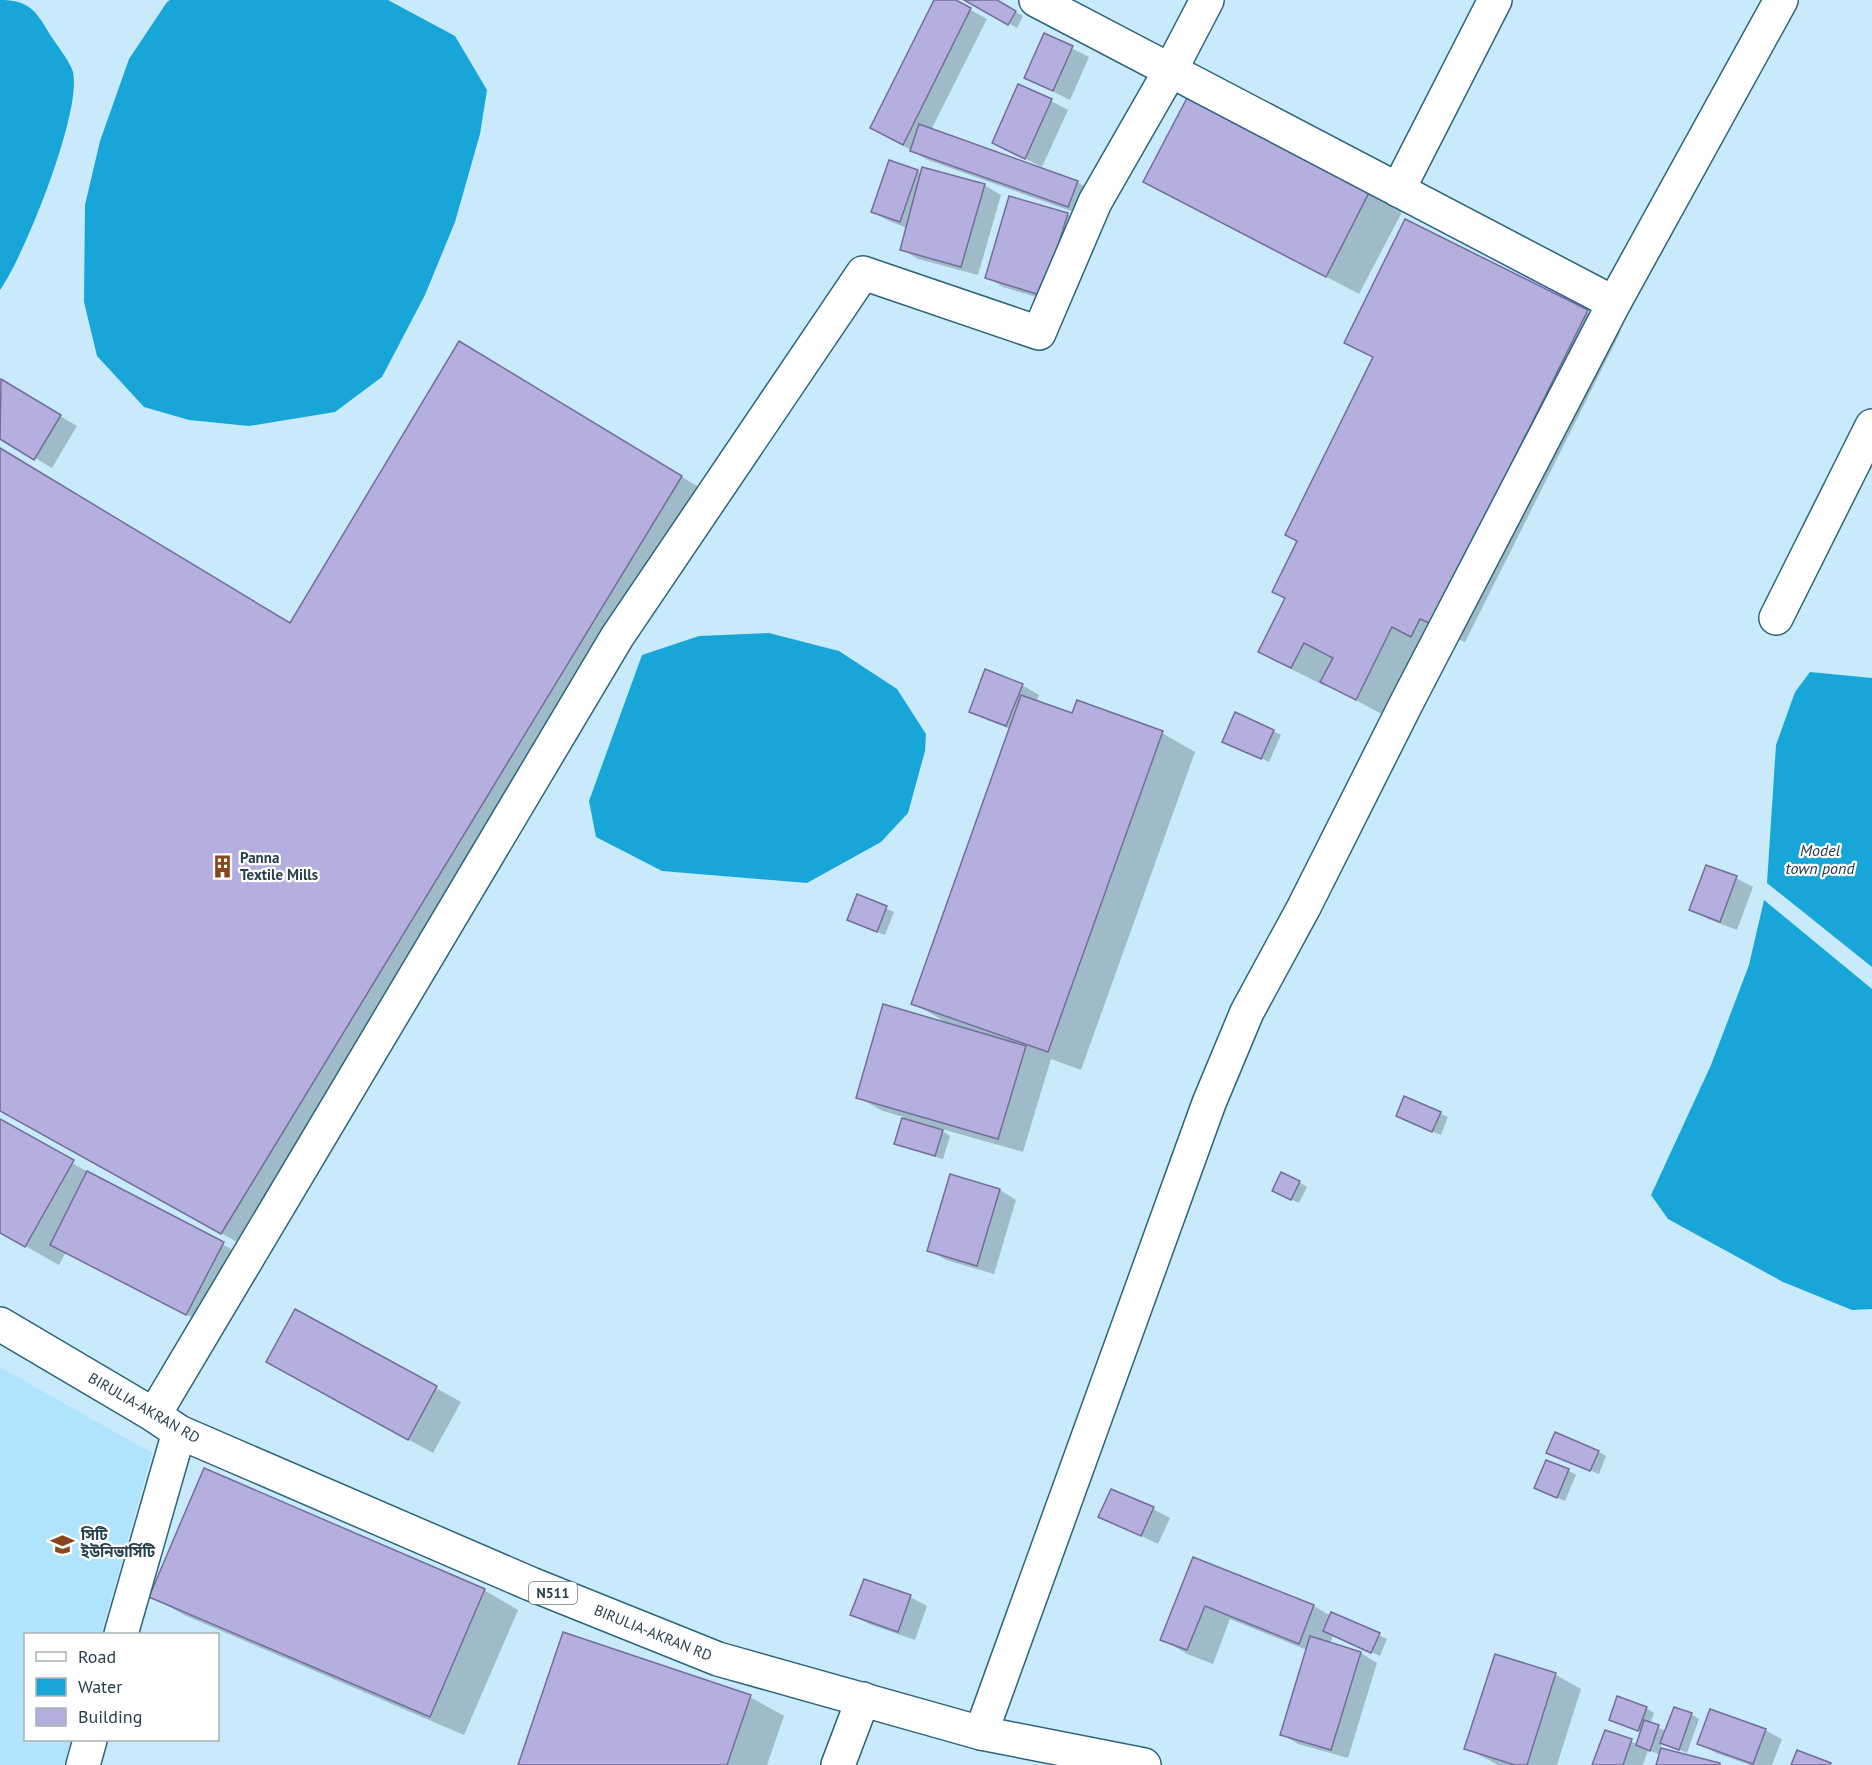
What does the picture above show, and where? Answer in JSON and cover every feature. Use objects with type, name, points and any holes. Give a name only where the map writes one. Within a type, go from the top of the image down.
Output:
[{"type":"main road","points":[[1036,0],[1614,303]]},
{"type":"main road","points":[[121,1633],[167,1423],[617,637],[863,273],[1039,333],[1095,202],[1170,71],[1207,0]]},
{"type":"main road","points":[[1398,190],[1495,0]]},
{"type":"main road","points":[[981,1733],[1209,1102],[1247,1011],[1304,907],[1407,702],[1614,303],[1781,0]]},
{"type":"main road","points":[[1776,618],[1872,426]]},
{"type":"main road","name":"BIRULIA-AKRAN RD","points":[[0,1324],[167,1423],[531,1584],[718,1659],[981,1733],[1143,1765]]},
{"type":"main road","points":[[838,1765],[862,1699]]},
{"type":"main road","points":[[83,1765],[90,1741]]},
{"type":"shaded area","name":"সিটি ইউনিভার্সিটি","points":[[0,1367],[152,1453],[101,1633],[24,1633],[24,1741],[71,1741],[64,1765],[0,1765]]},
{"type":"water","points":[[0,0],[24,4],[40,18],[66,57],[73,72],[73,91],[69,118],[49,183],[23,247],[0,290]]},
{"type":"water","points":[[170,0],[388,0],[455,36],[487,90],[480,134],[455,222],[425,295],[382,377],[335,412],[249,426],[189,420],[144,407],[97,356],[84,302],[85,205],[100,141],[129,59]]},
{"type":"water","points":[[769,633],[839,651],[897,689],[926,734],[925,751],[908,813],[881,842],[807,883],[662,871],[596,837],[589,801],[642,655],[699,636]]},
{"type":"water","name":"Model town pond","points":[[1810,672],[1872,678],[1872,967],[1767,883],[1776,745],[1795,692]]},
{"type":"water","points":[[1764,900],[1872,989],[1872,1309],[1852,1310],[1783,1282],[1668,1219],[1651,1195],[1711,1065],[1749,965]]},
{"type":"building","points":[[934,0],[956,0],[971,8],[903,145],[870,128]]},
{"type":"building","points":[[964,0],[997,0],[1016,11],[1008,25]]},
{"type":"building","points":[[1044,33],[1073,46],[1053,91],[1024,78]]},
{"type":"building","points":[[1197,79],[1379,173],[1326,277],[1143,182]]},
{"type":"building","points":[[1018,84],[1052,99],[1025,159],[992,143]]},
{"type":"building","points":[[919,124],[1078,181],[1068,207],[910,151]]},
{"type":"building","points":[[889,160],[918,170],[900,222],[871,212]]},
{"type":"building","points":[[922,167],[985,184],[961,267],[900,250]]},
{"type":"building","points":[[1009,196],[1068,213],[1043,296],[985,278]]},
{"type":"building","points":[[1405,219],[1588,310],[1432,624],[1420,619],[1411,637],[1392,627],[1356,700],[1320,682],[1333,658],[1304,643],[1291,668],[1258,652],[1285,598],[1272,592],[1297,541],[1285,535],[1373,357],[1344,343]]},
{"type":"building","name":"Panna Textile Mills","points":[[459,341],[682,476],[221,1234],[0,1111],[0,448],[290,623]]},
{"type":"building","points":[[1,379],[61,415],[34,460],[0,439]]},
{"type":"building","points":[[985,669],[1023,684],[1006,726],[969,712]]},
{"type":"building","points":[[1021,695],[1072,713],[1077,700],[1163,731],[1048,1052],[911,1004]]},
{"type":"building","points":[[1235,712],[1274,730],[1261,759],[1222,742]]},
{"type":"building","points":[[1706,865],[1737,876],[1720,922],[1689,910]]},
{"type":"building","points":[[857,894],[887,906],[877,932],[847,920]]},
{"type":"building","points":[[883,1004],[1026,1046],[998,1139],[856,1098]]},
{"type":"building","points":[[1404,1096],[1441,1112],[1432,1132],[1396,1116]]},
{"type":"building","points":[[902,1118],[943,1130],[935,1156],[894,1144]]},
{"type":"building","points":[[0,1119],[74,1160],[25,1247],[0,1233]]},
{"type":"building","points":[[87,1171],[224,1242],[186,1315],[50,1245]]},
{"type":"building","points":[[1281,1172],[1300,1181],[1291,1200],[1272,1191]]},
{"type":"building","points":[[950,1174],[1000,1189],[977,1266],[927,1251]]},
{"type":"building","points":[[295,1309],[437,1386],[408,1440],[266,1362]]},
{"type":"building","points":[[1555,1432],[1599,1451],[1590,1471],[1546,1453]]},
{"type":"building","points":[[1546,1460],[1569,1469],[1557,1498],[1534,1488]]},
{"type":"building","points":[[204,1468],[485,1589],[430,1717],[149,1597]]},
{"type":"building","points":[[1111,1489],[1154,1507],[1141,1536],[1098,1517]]},
{"type":"building","points":[[1193,1557],[1314,1605],[1299,1644],[1205,1606],[1187,1650],[1160,1640]]},
{"type":"building","points":[[864,1579],[911,1595],[898,1632],[850,1615]]},
{"type":"building","points":[[1331,1612],[1380,1633],[1371,1653],[1323,1631]]},
{"type":"building","points":[[563,1632],[751,1695],[727,1765],[518,1765]]},
{"type":"building","points":[[1310,1636],[1361,1652],[1331,1750],[1280,1735]]},
{"type":"building","points":[[1495,1654],[1556,1673],[1527,1765],[1515,1765],[1464,1749]]},
{"type":"building","points":[[1617,1696],[1647,1707],[1638,1731],[1609,1720]]},
{"type":"building","points":[[1674,1707],[1692,1713],[1679,1750],[1660,1743]]},
{"type":"building","points":[[1710,1709],[1766,1729],[1753,1764],[1697,1744]]},
{"type":"building","points":[[1644,1720],[1659,1725],[1650,1751],[1636,1745]]},
{"type":"building","points":[[1605,1730],[1632,1739],[1623,1765],[1592,1765]]},
{"type":"building","points":[[1661,1748],[1720,1763],[1720,1765],[1656,1765]]},
{"type":"building","points":[[1797,1750],[1831,1763],[1830,1765],[1791,1765]]},
{"type":"place","name":"Panna Textile Mills","points":[[222,867]]},
{"type":"place","name":"সিটি ইউনিভার্সিটি","points":[[63,1544]]}]
